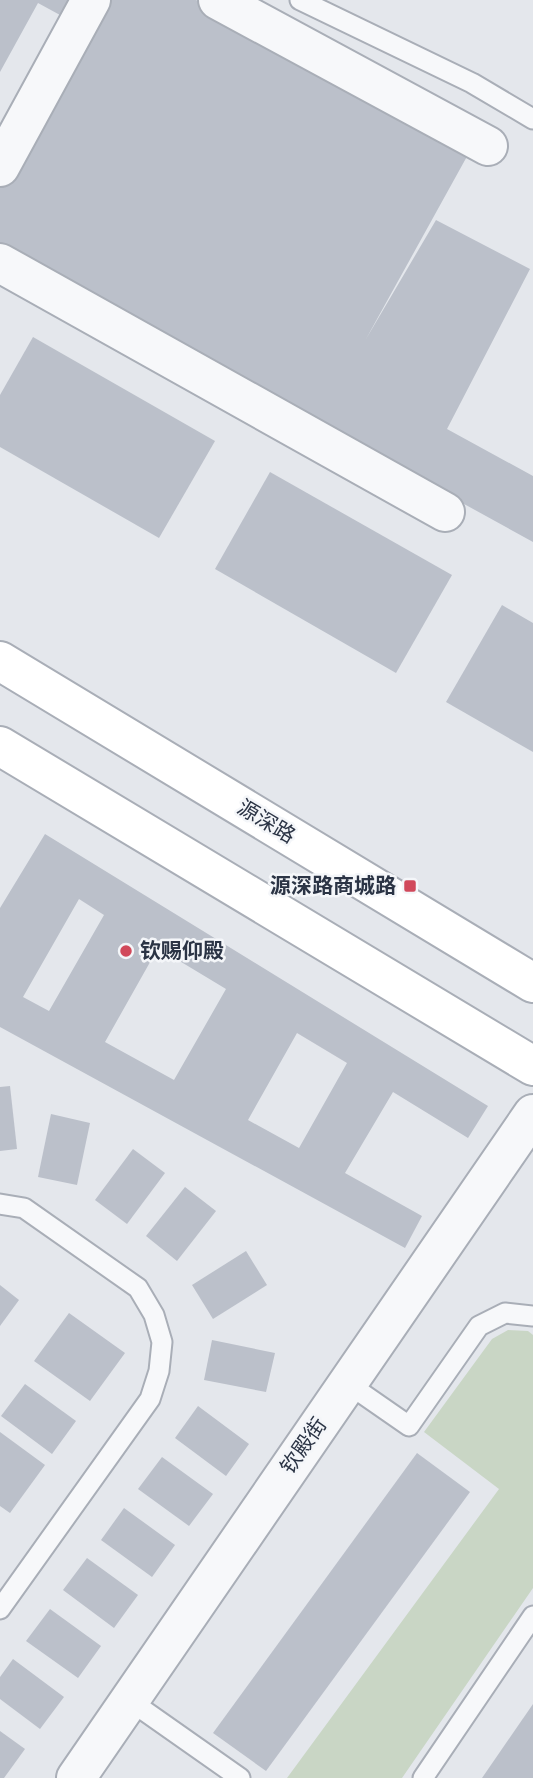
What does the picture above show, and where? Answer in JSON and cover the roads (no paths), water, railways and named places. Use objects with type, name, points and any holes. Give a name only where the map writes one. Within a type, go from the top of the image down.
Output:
[{"type":"main road","name":"源深路","points":[[0,661],[533,983]]},
{"type":"main road","points":[[0,746],[533,1066]]},
{"type":"street","points":[[0,167],[91,0]]},
{"type":"street","points":[[218,0],[488,146]]},
{"type":"street","points":[[0,263],[445,512]]},
{"type":"street","name":"钦殿街","points":[[89,1772],[130,1700],[533,1114]]},
{"type":"lane","points":[[300,0],[472,83],[533,118]]},
{"type":"lane","points":[[0,1204],[24,1209],[138,1288],[154,1315],[163,1342],[159,1371],[150,1399],[0,1609]]},
{"type":"lane","points":[[347,1383],[409,1426],[479,1326],[505,1313],[533,1316]]},
{"type":"lane","points":[[424,1778],[533,1616]]},
{"type":"lane","points":[[130,1700],[240,1778]]},
{"type":"place","name":"源深路商城路","points":[[410,886]]},
{"type":"place","name":"钦赐仰殿","points":[[126,951]]}]
